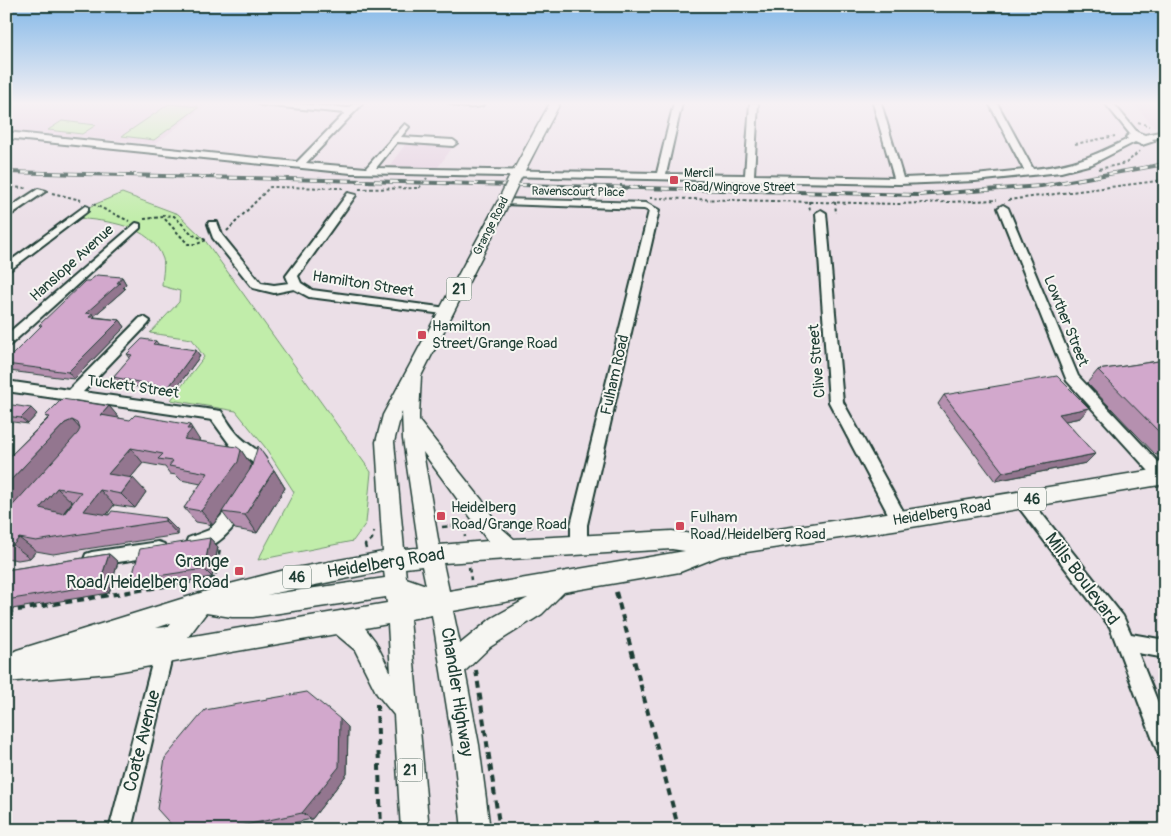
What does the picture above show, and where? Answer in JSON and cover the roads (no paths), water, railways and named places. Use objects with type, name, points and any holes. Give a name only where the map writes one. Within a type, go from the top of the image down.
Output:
[{"type":"main road","name":"Grange Road","points":[[393,560],[385,442],[395,402],[413,376],[534,142]]},
{"type":"main road","name":"Grange Road","points":[[413,376],[410,422],[425,527],[432,555]]},
{"type":"main road","points":[[410,422],[470,498],[493,535],[509,547]]},
{"type":"main road","name":"Heidelberg Road","points":[[6,670],[110,661],[169,644],[339,623],[442,603],[680,563],[718,547],[900,520],[1163,476]]},
{"type":"main road","name":"Heidelberg Road","points":[[6,665],[202,603],[285,580],[393,560],[509,547],[579,534],[672,540],[718,547]]},
{"type":"main road","name":"Chandler Highway","points":[[432,555],[454,667],[476,830]]},
{"type":"main road","name":"21","points":[[393,560],[415,830]]},
{"type":"main road","points":[[454,667],[482,639],[500,626],[534,607],[558,583]]},
{"type":"main road","points":[[67,646],[169,644],[202,603],[232,607],[253,607],[395,586],[411,589],[442,603]]},
{"type":"main road","points":[[339,623],[363,641],[375,662],[383,682],[406,710]]},
{"type":"street","points":[[77,142],[369,170],[515,178],[660,177],[899,180],[975,178],[1030,172],[1089,162],[1125,142]]},
{"type":"street","points":[[300,164],[322,142]]},
{"type":"street","points":[[369,170],[392,142]]},
{"type":"street","points":[[439,142],[453,143]]},
{"type":"street","points":[[660,177],[669,142]]},
{"type":"street","points":[[749,179],[751,142]]},
{"type":"street","points":[[888,142],[899,180]]},
{"type":"street","points":[[1014,142],[1030,172]]},
{"type":"street","points":[[6,215],[41,191]]},
{"type":"street","name":"Hamilton Street","points":[[354,192],[292,276],[296,285],[309,293],[447,312]]},
{"type":"street","name":"Ravenscourt Place","points":[[504,201],[651,208]]},
{"type":"street","points":[[6,270],[86,204]]},
{"type":"street","name":"Fulham Road","points":[[579,534],[654,210],[651,208]]},
{"type":"street","name":"Lowther Street","points":[[1003,208],[1072,378],[1163,476]]},
{"type":"street","name":"Clive Street","points":[[816,215],[836,402],[900,520]]},
{"type":"street","name":"Hanslope Avenue","points":[[6,342],[133,224]]},
{"type":"street","points":[[213,224],[217,236],[257,286],[274,289],[296,285]]},
{"type":"street","points":[[56,411],[144,321]]},
{"type":"street","name":"Tuckett Street","points":[[6,386],[216,416],[240,446],[255,454],[261,464],[261,473],[224,529],[217,535],[198,542],[73,562]]},
{"type":"street","name":"Mills Boulevard","points":[[1022,500],[1117,622],[1165,746]]},
{"type":"street","points":[[1125,642],[1165,649]]},
{"type":"street","name":"Coate Avenue","points":[[120,830],[169,644]]},
{"type":"railway","points":[[6,172],[917,195],[1041,186],[1165,164]]},
{"type":"place","name":"Mercil Road/Wingrove Street","points":[[674,180]]},
{"type":"place","name":"Hamilton Street/Grange Road","points":[[422,335]]},
{"type":"place","name":"Heidelberg Road/Grange Road","points":[[441,516]]},
{"type":"place","name":"Fulham Road/Heidelberg Road","points":[[680,526]]},
{"type":"place","name":"Grange Road/Heidelberg Road","points":[[239,571]]}]
